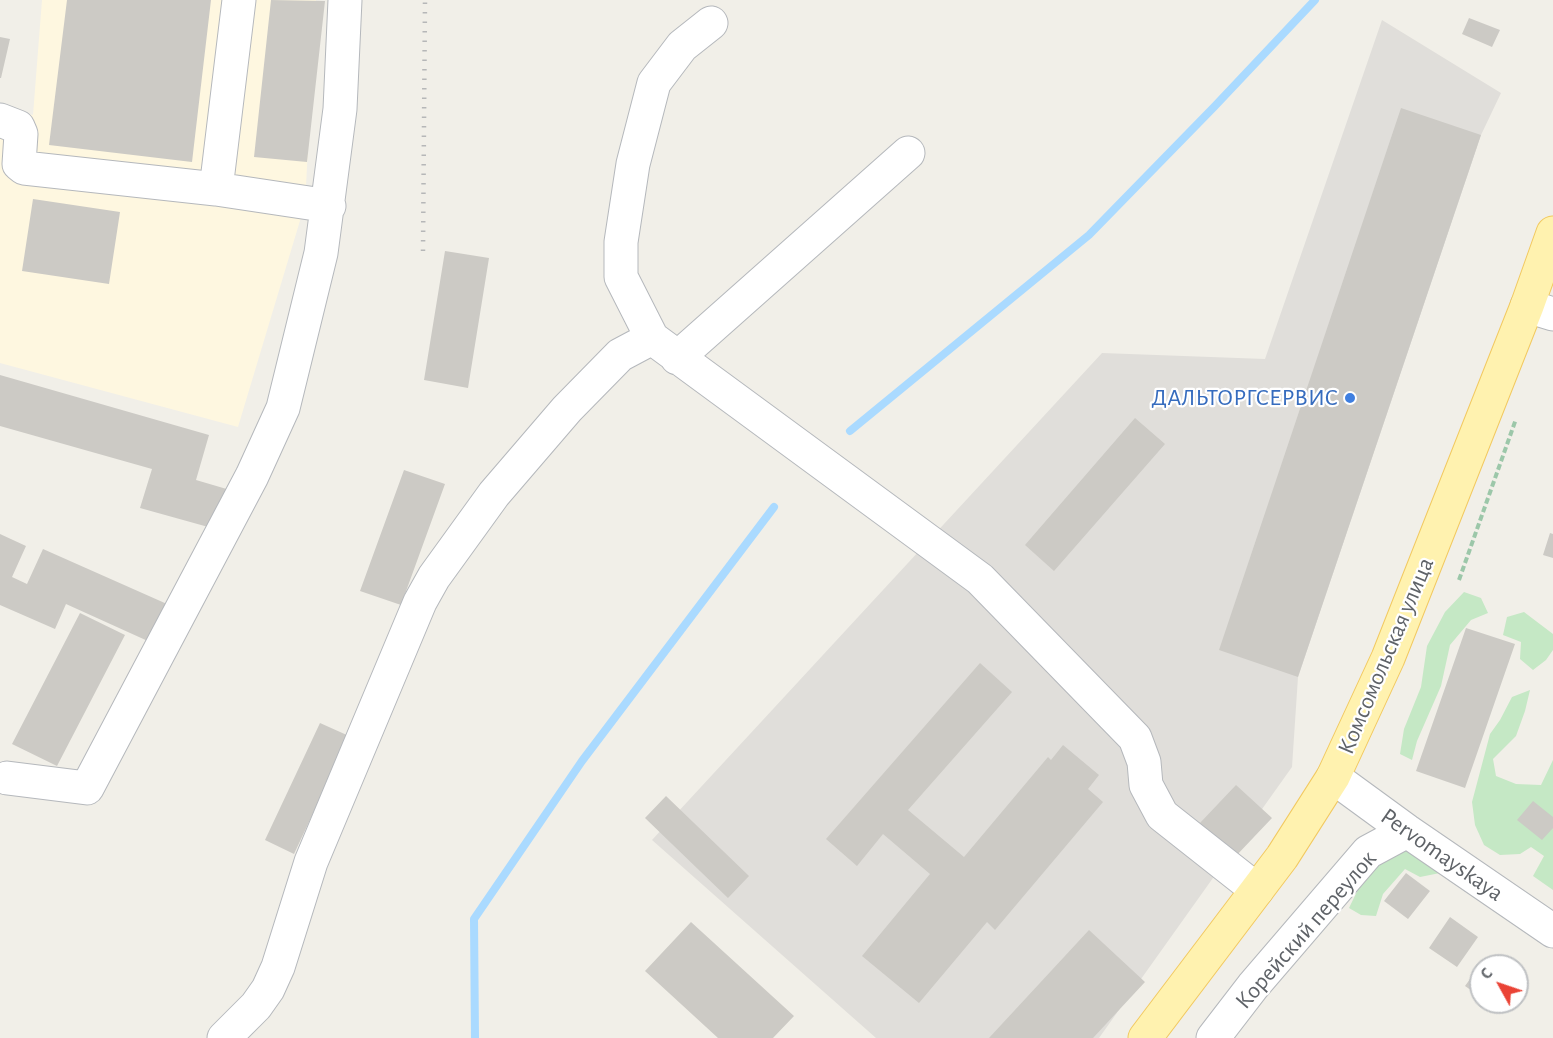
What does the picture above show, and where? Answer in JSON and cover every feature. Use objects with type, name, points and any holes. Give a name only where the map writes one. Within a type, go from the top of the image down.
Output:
[{"type":"main road","name":"Комсомольская улица","points":[[1145,1038],[1282,858],[1333,777],[1388,658],[1540,310],[1553,233]]},
{"type":"street","points":[[216,189],[239,0]]},
{"type":"street","points":[[7,778],[87,788],[252,476],[283,408],[321,253],[329,206],[340,109],[345,0]]},
{"type":"street","points":[[711,23],[682,46],[654,83],[633,164],[621,242],[621,277],[652,338],[980,579],[1135,738],[1144,762],[1146,785],[1162,815],[1257,890]]},
{"type":"street","points":[[0,120],[18,127],[21,134],[19,164],[24,168],[216,189],[329,206]]},
{"type":"street","points":[[677,358],[908,153]]},
{"type":"street","points":[[224,1038],[256,1006],[278,967],[311,862],[420,602],[434,577],[494,494],[567,409],[620,355],[652,338]]},
{"type":"street","name":"Pervomayskaya","points":[[1333,777],[1407,831],[1553,931]]},
{"type":"street","name":"Корейский переулок","points":[[1213,1038],[1253,986],[1368,852],[1407,831]]},
{"type":"path","points":[[1459,579],[1518,415]]},
{"type":"shaded area","points":[[42,0],[316,0],[305,204],[238,427],[0,363],[0,108],[33,115]]},
{"type":"shaded area","points":[[1382,20],[1501,93],[1481,135],[1298,677],[1292,767],[1099,1038],[876,1038],[652,840],[1102,353],[1265,359]]},
{"type":"green space","points":[[1464,592],[1481,598],[1488,613],[1471,620],[1450,645],[1441,686],[1417,741],[1412,760],[1400,754],[1404,729],[1421,687],[1427,646],[1445,612]]},
{"type":"green space","points":[[1524,612],[1553,634],[1553,650],[1546,660],[1533,670],[1520,659],[1521,642],[1503,635],[1507,617]]},
{"type":"green space","points":[[1530,690],[1516,736],[1493,759],[1496,776],[1516,784],[1541,785],[1553,760],[1553,890],[1533,876],[1544,856],[1531,847],[1520,854],[1500,855],[1484,845],[1475,825],[1472,802],[1490,734],[1512,697]]},
{"type":"green space","points":[[1406,848],[1440,873],[1420,877],[1405,869],[1383,894],[1376,916],[1361,915],[1349,908],[1368,869]]},
{"type":"building","points":[[67,0],[211,0],[192,162],[49,145]]},
{"type":"building","points":[[271,0],[325,1],[307,162],[254,157]]},
{"type":"building","points":[[1469,18],[1500,30],[1492,47],[1462,34]]},
{"type":"building","points":[[0,37],[10,39],[1,78],[0,78]]},
{"type":"building","points":[[1401,108],[1481,135],[1298,677],[1219,650]]},
{"type":"building","points":[[33,199],[120,212],[109,284],[22,271]]},
{"type":"building","points":[[445,251],[489,258],[468,388],[424,380]]},
{"type":"building","points":[[0,375],[209,435],[196,480],[230,490],[219,530],[140,508],[152,469],[0,426]]},
{"type":"building","points":[[1135,418],[1165,444],[1054,571],[1025,545]]},
{"type":"building","points":[[404,470],[445,484],[401,605],[360,591]]},
{"type":"building","points":[[1550,533],[1553,534],[1553,558],[1543,555]]},
{"type":"building","points":[[0,534],[26,546],[12,577],[27,584],[43,549],[167,604],[150,642],[66,604],[55,629],[0,605]]},
{"type":"building","points":[[80,613],[125,635],[57,766],[12,744]]},
{"type":"building","points":[[1466,628],[1515,644],[1465,788],[1416,771]]},
{"type":"building","points":[[980,663],[1012,692],[908,810],[964,857],[1048,757],[1051,760],[1063,745],[1099,775],[1088,789],[1103,802],[995,930],[987,922],[919,1003],[862,956],[930,874],[883,834],[857,866],[826,839]]},
{"type":"building","points":[[320,723],[349,736],[294,854],[265,840]]},
{"type":"building","points":[[1236,785],[1272,818],[1235,857],[1200,823]]},
{"type":"building","points":[[666,796],[749,876],[728,898],[645,818]]},
{"type":"building","points":[[1533,801],[1553,817],[1553,828],[1542,840],[1517,820]]},
{"type":"building","points":[[1406,873],[1430,891],[1408,919],[1384,901]]},
{"type":"building","points":[[1450,917],[1478,937],[1457,967],[1429,948]]},
{"type":"building","points":[[691,922],[794,1016],[773,1038],[718,1038],[645,971]]},
{"type":"building","points":[[1089,930],[1145,982],[1093,1038],[989,1038]]},
{"type":"waterway","points":[[850,431],[1089,235],[1315,0]]},
{"type":"waterway","points":[[475,1038],[474,919],[582,761],[774,507]]},
{"type":"railway","points":[[423,251],[425,0]]},
{"type":"place","name":"ДАЛЬТОРГСЕРВИС","points":[[1350,398]]}]
